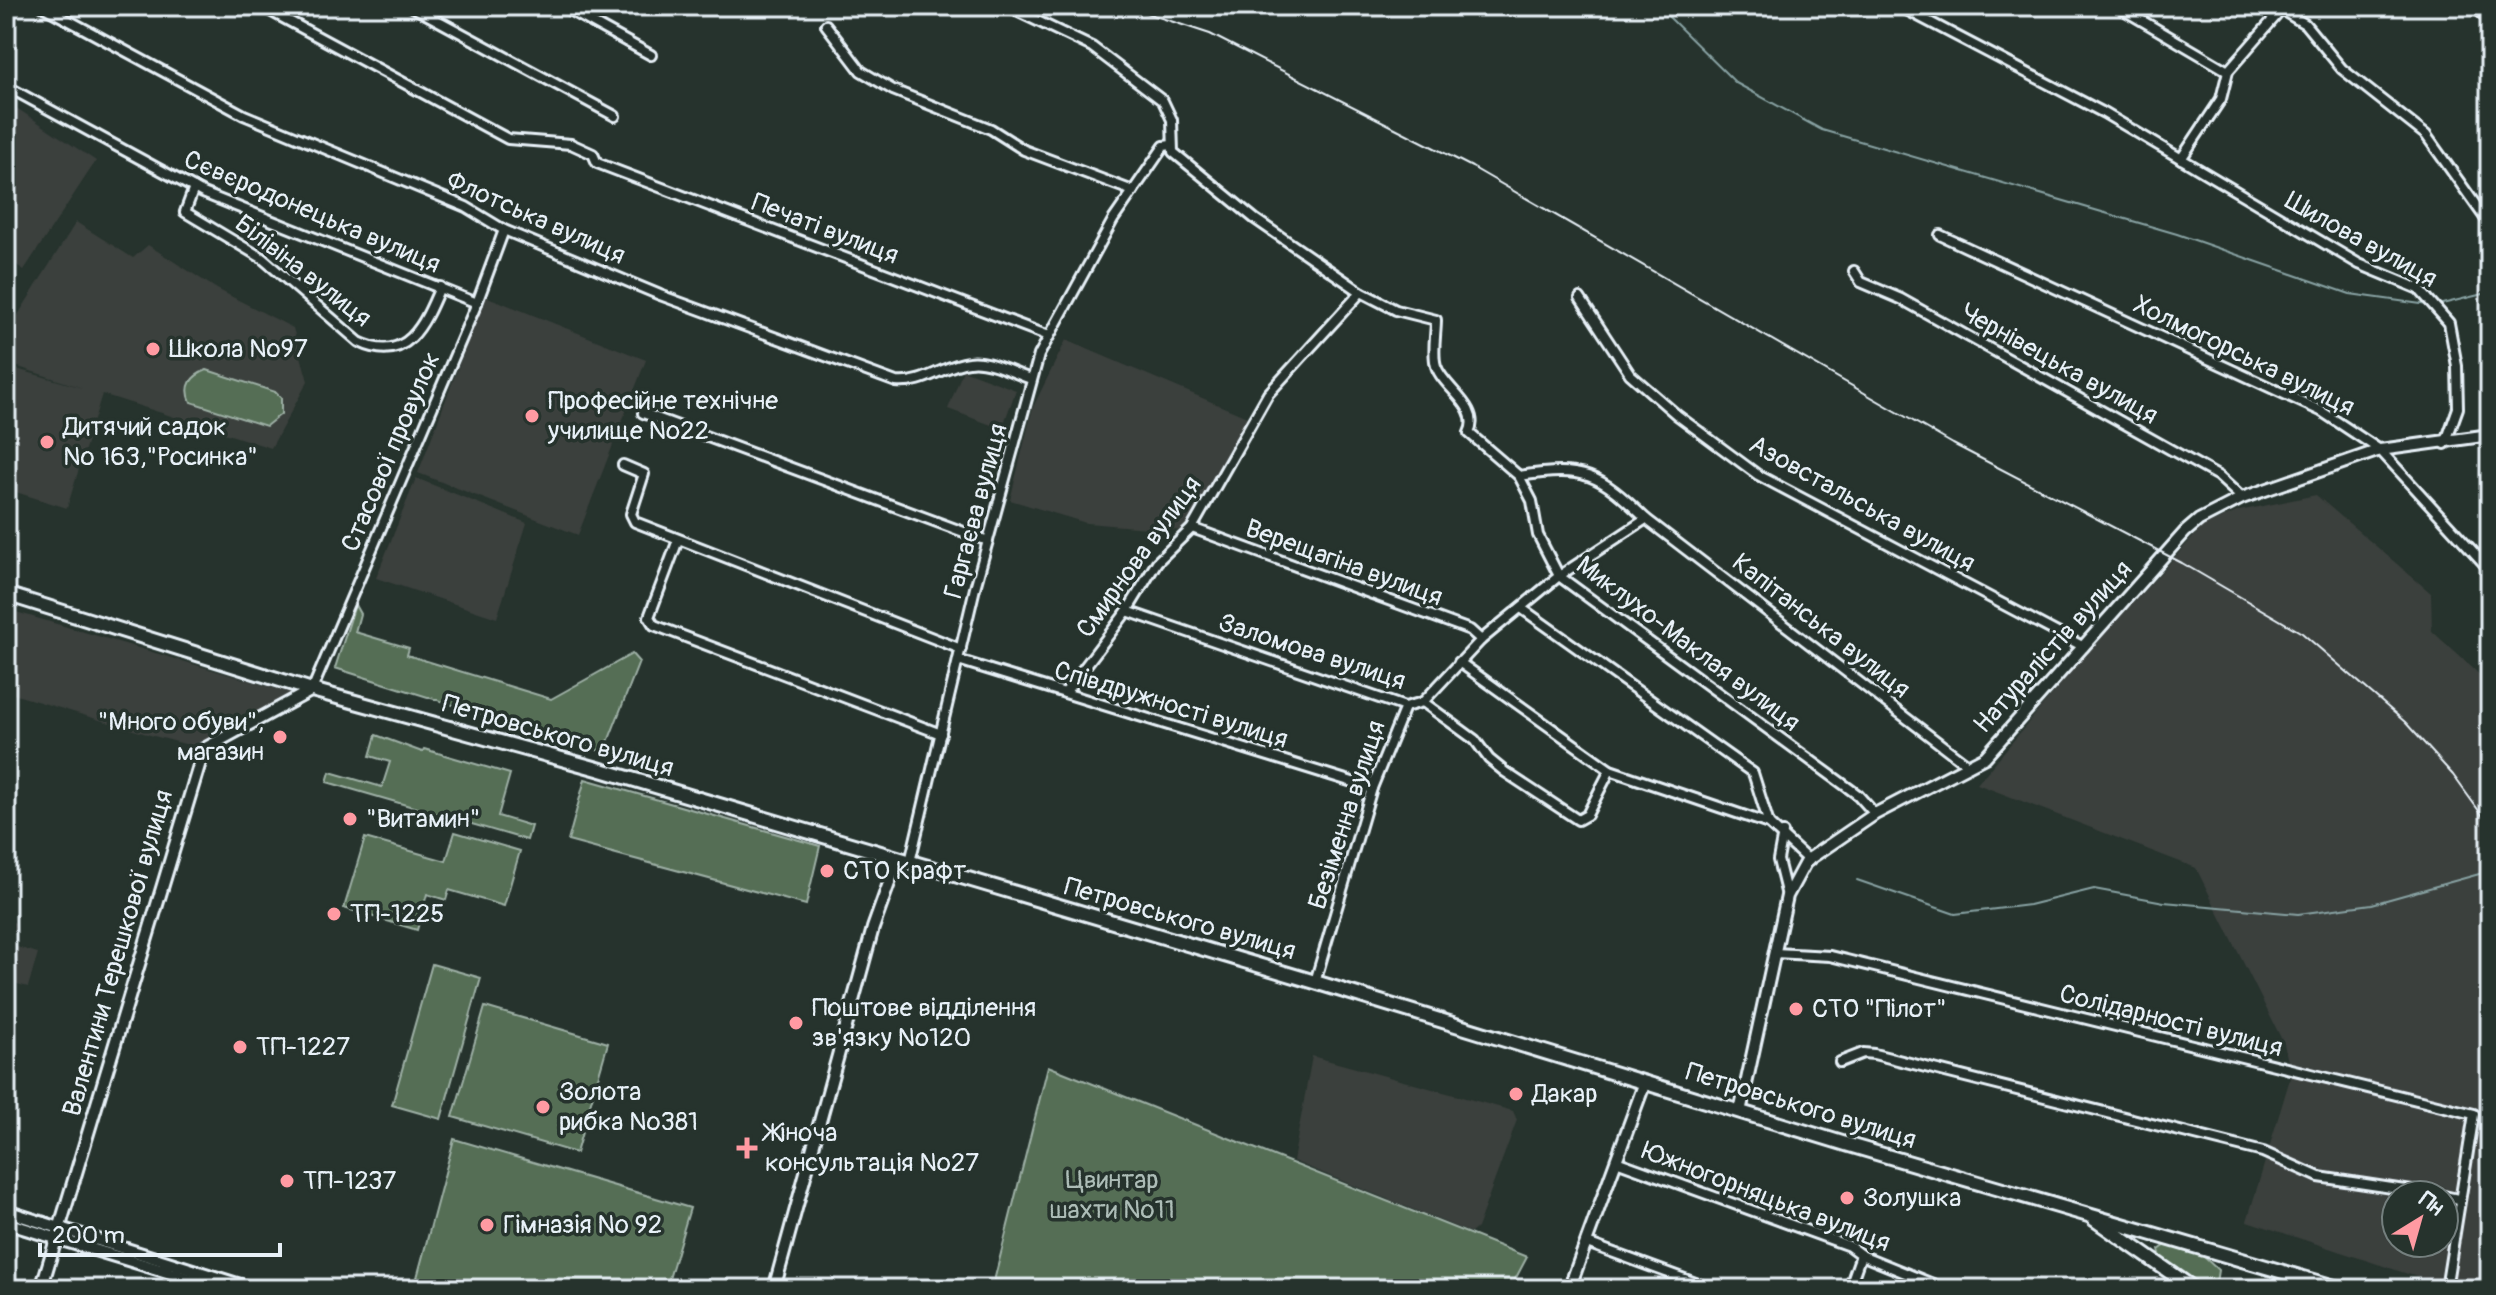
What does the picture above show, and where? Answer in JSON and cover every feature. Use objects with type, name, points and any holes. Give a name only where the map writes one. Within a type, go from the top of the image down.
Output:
[{"type":"main road","name":"Петровського вулиця","points":[[6,594],[312,690],[598,769],[2341,1289]]},
{"type":"main road","points":[[2085,1212],[2194,1289]]},
{"type":"street","name":"Флотська вулиця","points":[[42,6],[244,115],[466,207],[504,230],[660,295],[896,382],[921,380],[968,362],[980,362],[1031,379]]},
{"type":"street","name":"Печаті вулиця","points":[[261,6],[508,139],[558,142],[593,154],[597,163],[1049,336]]},
{"type":"street","points":[[411,6],[615,116]]},
{"type":"street","points":[[562,6],[651,55]]},
{"type":"street","points":[[1006,6],[1092,47],[1163,101],[1172,120],[1171,145],[1182,162],[1361,292],[1396,310],[1436,320],[1436,366],[1468,410],[1472,422],[1469,433],[1519,476]]},
{"type":"street","name":"Шилова вулиця","points":[[1899,6],[2104,113],[2359,264],[2419,289],[2449,323],[2459,379],[2458,408],[2445,444]]},
{"type":"street","points":[[2117,6],[2228,71]]},
{"type":"street","points":[[2181,159],[2221,99],[2228,71],[2280,7],[2305,24],[2342,69],[2426,135],[2490,225]]},
{"type":"street","points":[[2478,10],[2490,20]]},
{"type":"street","points":[[826,25],[861,71],[893,90],[991,129],[1024,150],[1133,191]]},
{"type":"street","name":"Сєвєродонецька вулиця","points":[[6,86],[194,188],[477,303]]},
{"type":"street","name":"Гаргаєва вулиця","points":[[904,860],[941,734],[1031,379],[1049,336],[1113,220],[1154,157],[1164,146],[1171,145]]},
{"type":"street","name":"Білівіна вулиця","points":[[194,188],[185,212],[262,258],[359,342],[372,348],[396,347],[413,336],[425,322],[440,287]]},
{"type":"street","name":"Стасової провулок","points":[[312,690],[477,303],[504,230]]},
{"type":"street","name":"Холмогорська вулиця","points":[[1940,235],[2321,411],[2380,450],[2490,570]]},
{"type":"street","name":"Чернівецька вулиця","points":[[1854,271],[1861,282],[1901,299],[2218,476],[2242,498]]},
{"type":"street","name":"Смирнова вулиця","points":[[1065,693],[1127,611],[1157,562],[1192,528],[1268,394],[1361,292]]},
{"type":"street","name":"Азовстальська вулиця","points":[[1580,298],[1630,374],[1677,415],[1758,475],[2084,647]]},
{"type":"street","points":[[643,413],[988,541]]},
{"type":"street","name":"Натуралістів вулиця","points":[[1740,1112],[1787,896],[1794,878],[1809,861],[1875,814],[1985,757],[2199,520],[2242,498],[2380,450],[2445,444],[2490,435]]},
{"type":"street","points":[[623,465],[644,474],[631,519],[961,649]]},
{"type":"street","name":"Капітанська вулиця","points":[[1519,476],[1563,470],[1598,478],[1646,519],[1969,766]]},
{"type":"street","name":"Миклухо-Маклая вулиця","points":[[1519,476],[1532,501],[1538,535],[1559,576],[1858,795],[1875,814]]},
{"type":"street","points":[[1423,702],[1481,640],[1559,576],[1646,519]]},
{"type":"street","name":"Верещагіна вулиця","points":[[1192,528],[1470,630],[1481,640]]},
{"type":"street","points":[[678,540],[649,617],[654,625],[941,734]]},
{"type":"street","points":[[1521,608],[1753,773],[1769,824]]},
{"type":"street","name":"Заломова вулиця","points":[[1127,611],[1405,707],[1423,702],[1475,740],[1489,759],[1505,772],[1571,818],[1578,820],[1587,815],[1610,770]]},
{"type":"street","name":"Співдружності вулиця","points":[[958,660],[1372,788]]},
{"type":"street","points":[[1459,662],[1610,770],[1769,824],[1783,833],[1809,861]]},
{"type":"street","name":"Валентини Терешкової вулиця","points":[[41,1289],[204,749],[312,690]]},
{"type":"street","name":"Безіменна вулиця","points":[[1315,982],[1372,788],[1405,707]]},
{"type":"street","points":[[1783,833],[1778,860],[1787,896]]},
{"type":"street","points":[[774,1289],[873,928],[904,860]]},
{"type":"street","name":"Солідарності вулиця","points":[[1775,953],[1830,956],[2474,1114],[2460,1188]]},
{"type":"street","points":[[1840,1062],[1863,1053],[1874,1054],[2263,1152],[2319,1177],[2380,1186]]},
{"type":"street","points":[[1569,1289],[1645,1082]]},
{"type":"street","name":"Южногорняцька вулиця","points":[[1616,1161],[1849,1246],[1861,1255],[1945,1289]]},
{"type":"street","points":[[6,1211],[58,1233],[223,1289]]},
{"type":"street","points":[[6,1223],[58,1233],[253,1289]]},
{"type":"street","points":[[1587,1243],[1712,1289]]},
{"type":"street","points":[[1849,1289],[1861,1255]]},
{"type":"street","name":"Солідарності вулиця","points":[[2446,1289],[2450,1259]]},
{"type":"shaded area","points":[[6,101],[96,161],[24,270],[6,258]]},
{"type":"shaded area","name":"Школа №97","points":[[76,222],[133,258],[148,245],[217,289],[293,328],[308,381],[271,448],[102,394],[67,508],[6,489],[6,366],[83,388],[6,363],[6,334]]},
{"type":"shaded area","name":"Професійне технічне училище №22","points":[[485,296],[646,360],[578,535],[418,473]]},
{"type":"shaded area","points":[[1066,340],[1254,420],[1184,531],[1086,523],[1010,500],[1033,407]]},
{"type":"shaded area","points":[[963,370],[1016,390],[1002,429],[948,409]]},
{"type":"shaded area","points":[[416,478],[527,523],[497,618],[376,578]]},
{"type":"shaded area","points":[[2316,495],[2431,593],[2432,631],[2490,684],[2490,1284],[2429,1281],[2247,1221],[2291,1075],[2284,1044],[2196,868],[1977,784],[2074,668],[2203,526],[2239,511]]},
{"type":"shaded area","points":[[6,609],[298,695],[204,749],[150,735],[6,692]]},
{"type":"shaded area","points":[[6,920],[16,923],[10,945],[38,953],[28,987],[6,981]]},
{"type":"shaded area","points":[[1312,1056],[1513,1111],[1517,1120],[1477,1228],[1471,1233],[1293,1161]]},
{"type":"green space","points":[[207,370],[275,392],[281,398],[281,414],[266,426],[191,402],[188,391],[190,382]]},
{"type":"green space","points":[[355,605],[360,614],[355,632],[409,648],[407,655],[551,699],[632,654],[639,662],[604,752],[335,668]]},
{"type":"green space","points":[[376,735],[422,752],[424,749],[510,774],[498,816],[531,826],[527,840],[327,782],[330,772],[382,787],[390,762],[370,756]]},
{"type":"green space","points":[[585,779],[820,846],[806,905],[568,841]]},
{"type":"green space","points":[[455,832],[520,851],[504,906],[449,890],[446,900],[427,894],[417,930],[344,908],[365,838],[446,861]]},
{"type":"green space","points":[[432,964],[481,978],[441,1119],[392,1105]]},
{"type":"green space","points":[[485,1007],[608,1043],[576,1153],[453,1117]]},
{"type":"green space","name":"Цвинтар шахти №11","points":[[1048,1066],[1527,1257],[1510,1289],[992,1289]]},
{"type":"green space","points":[[454,1139],[690,1208],[666,1289],[414,1289]]},
{"type":"green space","points":[[2166,1245],[2202,1255],[2218,1270],[2215,1289],[2204,1289],[2161,1258],[2159,1250]]},
{"type":"waterway","points":[[1667,15],[1736,83],[1822,130],[2177,234],[2350,294],[2428,305]]},
{"type":"waterway","points":[[2438,305],[2483,294],[2490,298]]},
{"type":"waterway","points":[[1857,880],[1955,914],[2029,905],[2094,889],[2164,902],[2298,914],[2372,904],[2490,871]]},
{"type":"railway","points":[[1125,6],[1210,34],[1472,167],[1953,444],[2182,563],[2302,633],[2405,722],[2453,775],[2490,826]]},
{"type":"place","name":"Школа №97","points":[[153,349]]},
{"type":"place","name":"Професійне технічне училище №22","points":[[532,416]]},
{"type":"place","name":"Дитячий садок № 163,\"Росинка\"","points":[[47,442]]},
{"type":"place","name":"\"Много обуви\", магазин","points":[[280,737]]},
{"type":"place","name":"\"Витамин\"","points":[[350,819]]},
{"type":"place","name":"СТО Крафт","points":[[827,871]]},
{"type":"place","name":"ТП-1225","points":[[334,914]]},
{"type":"place","name":"СТО \"Пілот\"","points":[[1796,1009]]},
{"type":"place","name":"Поштове відділення зв'язку №120","points":[[796,1023]]},
{"type":"place","name":"ТП-1227","points":[[240,1047]]},
{"type":"place","name":"Дакар","points":[[1516,1094]]},
{"type":"place","name":"Золота рибка №381","points":[[543,1107]]},
{"type":"place","name":"Жіноча консультація №27","points":[[747,1148]]},
{"type":"place","name":"ТП-1237","points":[[287,1181]]},
{"type":"place","name":"Золушка","points":[[1847,1198]]},
{"type":"place","name":"Гімназія № 92","points":[[487,1225]]}]
